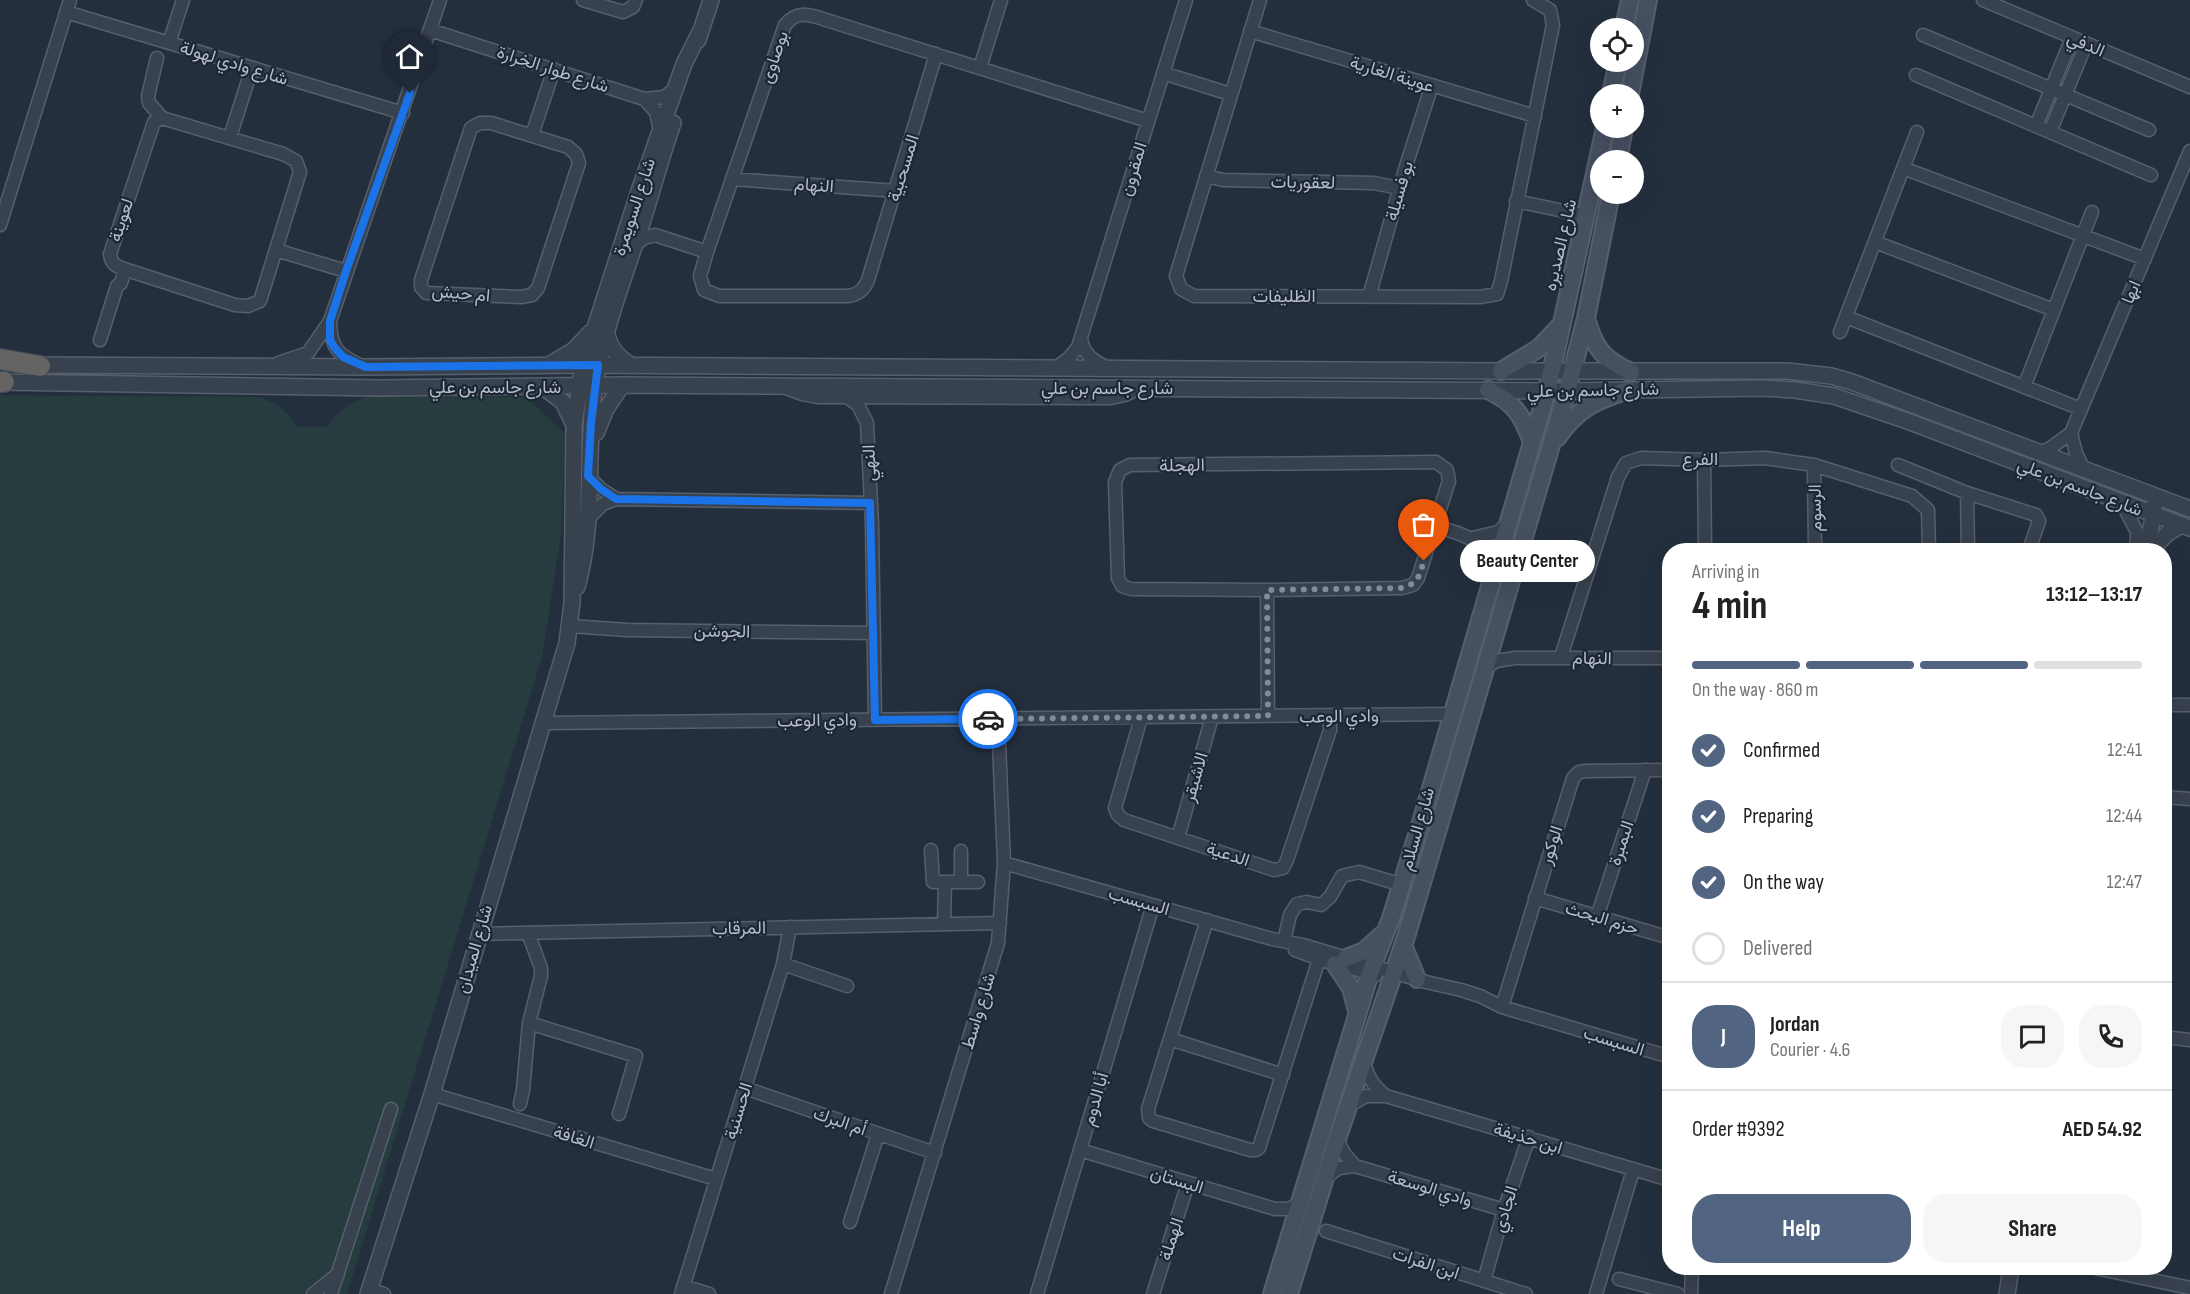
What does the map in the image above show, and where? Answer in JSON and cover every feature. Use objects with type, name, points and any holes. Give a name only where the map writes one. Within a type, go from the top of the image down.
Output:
[{"type":"highway","points":[[0,359],[40,366]]},
{"type":"main road","points":[[1626,18],[1630,0]]},
{"type":"main road","points":[[1632,84],[1648,0]]},
{"type":"main road","name":"شارع الصديره","points":[[1551,371],[1603,138]]},
{"type":"main road","points":[[1572,371],[1586,318],[1609,204]]},
{"type":"main road","points":[[1586,318],[1599,349],[1613,364],[1631,372]]},
{"type":"main road","points":[[1501,371],[1539,348],[1562,324]]},
{"type":"main road","name":"شارع السلام","points":[[1272,1294],[1371,969],[1402,885],[1551,371]]},
{"type":"main road","name":"شارع السلام","points":[[1289,1294],[1337,1138],[1403,945],[1572,371]]},
{"type":"main road","points":[[1488,390],[1501,396],[1518,411],[1532,442]]},
{"type":"main road","points":[[1551,446],[1580,412],[1595,402],[1628,390]]},
{"type":"main road","points":[[1357,1015],[1352,988],[1334,960],[1364,951],[1385,933]]},
{"type":"main road","points":[[1403,945],[1417,979]]},
{"type":"street","points":[[169,43],[183,0]]},
{"type":"street","points":[[268,365],[308,353],[330,321],[441,0]]},
{"type":"street","points":[[583,0],[623,12],[633,7],[636,0]]},
{"type":"street","name":"شارع السويمرة","points":[[601,327],[635,245],[711,0]]},
{"type":"street","points":[[980,68],[1000,0]]},
{"type":"street","name":"المقرون","points":[[1056,368],[1074,353],[1081,338],[1186,0]]},
{"type":"street","name":"الظليفات","points":[[1260,0],[1176,276],[1181,289],[1194,296],[1480,297],[1497,294],[1553,25],[1550,10],[1533,0]]},
{"type":"street","name":"الدفي","points":[[1983,0],[2190,87]]},
{"type":"street","points":[[0,225],[68,6]]},
{"type":"street","name":"شارع وادي لهولة","points":[[68,6],[169,43],[403,113]]},
{"type":"street","name":"بوصاوى","points":[[868,280],[863,290],[852,296],[719,296],[704,290],[700,276],[707,252],[785,25],[791,18],[799,14],[810,15],[1148,121]]},
{"type":"street","name":"شارع طوار الخرارة","points":[[430,30],[644,99]]},
{"type":"street","name":"عوينة الغارية","points":[[1250,31],[1534,116]]},
{"type":"street","name":"شارع السويمرة","points":[[587,387],[601,327],[660,130],[684,64],[700,32]]},
{"type":"street","points":[[1923,35],[2149,130]]},
{"type":"street","points":[[2036,126],[2072,38]]},
{"type":"street","points":[[2050,132],[2086,44]]},
{"type":"street","name":"المسحبية","points":[[868,280],[936,54]]},
{"type":"street","points":[[157,58],[148,96],[149,103],[162,118]]},
{"type":"street","points":[[230,137],[252,68]]},
{"type":"street","points":[[532,135],[554,69]]},
{"type":"street","points":[[1163,74],[1230,94]]},
{"type":"street","points":[[1916,75],[2151,175]]},
{"type":"street","name":"بو فسيلة","points":[[1369,297],[1399,188],[1432,85]]},
{"type":"street","points":[[644,99],[658,99],[675,89]]},
{"type":"street","points":[[644,99],[656,112],[660,130]]},
{"type":"street","name":"لعوينة","points":[[162,118],[230,137],[296,160],[300,172],[260,301],[248,306],[235,305],[114,266],[110,254],[154,122],[162,118]]},
{"type":"street","name":"ام حيش","points":[[480,123],[491,123],[532,135],[568,147],[576,154],[579,163],[538,288],[532,295],[521,297],[426,293],[421,287],[421,280],[471,128],[480,123]]},
{"type":"street","points":[[1840,332],[1917,132]]},
{"type":"street","name":"ابها","points":[[2071,433],[2190,151]]},
{"type":"street","points":[[1903,168],[2145,259]]},
{"type":"street","name":"لعقوريات","points":[[1206,176],[1223,180],[1374,183],[1399,188]]},
{"type":"street","name":"النهام","points":[[732,179],[896,191]]},
{"type":"street","points":[[1516,201],[1587,216]]},
{"type":"street","points":[[2024,387],[2091,212]]},
{"type":"street","points":[[645,214],[655,235]]},
{"type":"street","points":[[635,245],[644,238],[655,235],[707,252]]},
{"type":"street","points":[[1875,242],[2054,310]]},
{"type":"street","points":[[276,250],[346,271]]},
{"type":"street","points":[[100,340],[117,286],[116,282],[123,269]]},
{"type":"street","points":[[1846,317],[2081,409]]},
{"type":"street","points":[[330,321],[330,340],[334,347],[343,357],[366,367]]},
{"type":"street","points":[[545,367],[574,350],[601,327],[614,351],[633,366]]},
{"type":"street","points":[[1081,338],[1089,356],[1110,368]]},
{"type":"street","name":"شارع جاسم بن علي","points":[[1,378],[40,366],[268,365],[1787,371],[1831,376],[1852,382],[2190,509]]},
{"type":"street","name":"شارع جاسم بن علي","points":[[1,378],[380,388],[622,385],[1547,391],[1762,388],[1795,390],[1834,396],[1910,422],[2185,526]]},
{"type":"street","points":[[589,447],[606,409],[622,385]]},
{"type":"street","points":[[543,387],[562,402],[574,425]]},
{"type":"street","name":"شارع الميدان","points":[[368,1292],[432,1094],[571,626],[574,425],[587,387]]},
{"type":"street","name":"شارع الميدان","points":[[572,603],[585,557],[589,518],[587,387]]},
{"type":"street","points":[[785,387],[810,396],[847,397],[1111,398],[1138,389]]},
{"type":"street","name":"النهي","points":[[847,397],[862,410],[867,423],[875,720]]},
{"type":"street","name":"النهي","points":[[867,423],[874,408],[886,397]]},
{"type":"street","points":[[2039,452],[2071,433],[2083,468]]},
{"type":"street","name":"الفرع","points":[[1561,657],[1618,477],[1626,463],[1641,458],[1704,460],[1765,458],[1814,465],[1912,496],[1921,502],[1928,510],[1929,543]]},
{"type":"street","points":[[1704,460],[1704,543]]},
{"type":"street","name":"الهجلة","points":[[1436,462],[1447,470],[1449,481],[1418,578],[1413,585],[1402,588],[1267,590],[1131,589],[1122,586],[1118,578],[1115,482],[1120,470],[1130,465],[1436,462]]},
{"type":"street","name":"الرسوم","points":[[1814,465],[1815,543]]},
{"type":"street","points":[[1898,465],[1967,493],[2036,515],[2038,521],[2031,543]]},
{"type":"street","points":[[588,476],[616,499]]},
{"type":"street","points":[[1967,493],[1968,543]]},
{"type":"street","points":[[2148,543],[2154,514],[2150,494]]},
{"type":"street","points":[[589,518],[598,508],[616,499],[870,503]]},
{"type":"street","points":[[2122,503],[2137,532],[2136,543]]},
{"type":"street","points":[[1472,538],[1498,532],[1508,523]]},
{"type":"street","points":[[1435,526],[1472,538],[1482,545],[1490,557],[1494,571]]},
{"type":"street","points":[[2158,543],[2168,533],[2185,526]]},
{"type":"street","points":[[1267,590],[1268,716]]},
{"type":"street","name":"الجوشن","points":[[571,626],[627,630],[874,633]]},
{"type":"street","points":[[1493,640],[1500,650],[1515,658]]},
{"type":"street","name":"النهام","points":[[1484,670],[1496,661],[1515,658],[1662,658]]},
{"type":"street","points":[[2172,705],[2190,705]]},
{"type":"street","name":"وادي الوعب","points":[[542,723],[1452,714]]},
{"type":"street","name":"الدعية","points":[[1141,718],[1115,808],[1118,816],[1124,820],[1274,870],[1282,868],[1330,730],[1326,716]]},
{"type":"street","name":"الاشيقر","points":[[1178,838],[1212,717]]},
{"type":"street","name":"شارع واسط","points":[[891,1294],[936,1153],[998,943],[1004,863],[998,719]]},
{"type":"street","name":"البمبرة","points":[[1597,917],[1645,770]]},
{"type":"street","name":"الوكور","points":[[1496,1005],[1573,778],[1579,772],[1586,771],[1662,770]]},
{"type":"street","points":[[2172,798],[2190,799]]},
{"type":"street","points":[[931,850],[933,882],[978,882]]},
{"type":"street","points":[[961,852],[961,882]]},
{"type":"street","name":"السبسب","points":[[1004,863],[1278,940],[1334,960],[1662,1055]]},
{"type":"street","points":[[1278,940],[1297,904],[1307,902],[1321,905],[1330,897],[1342,876],[1359,872],[1402,885]]},
{"type":"street","points":[[944,924],[945,882]]},
{"type":"street","name":"حزم البحث","points":[[1534,898],[1662,936]]},
{"type":"street","name":"أبا الدوم","points":[[1038,1294],[1153,905]]},
{"type":"street","points":[[1207,920],[1148,1110],[1147,1114],[1153,1121],[1256,1150],[1262,1143],[1283,1075],[1334,960]]},
{"type":"street","name":"المرقاب","points":[[478,934],[1000,923]]},
{"type":"street","name":"الحسنية","points":[[682,1290],[783,964],[790,927]]},
{"type":"street","points":[[518,1112],[523,1090],[529,1023],[541,976],[541,968],[528,933]]},
{"type":"street","name":"السبسب","points":[[1278,940],[1334,960]]},
{"type":"street","points":[[783,964],[847,986]]},
{"type":"street","name":"السبسب","points":[[1392,975],[1461,990],[1480,996],[1496,1005]]},
{"type":"street","points":[[529,1023],[636,1056],[619,1114]]},
{"type":"street","points":[[2172,1038],[2190,1040]]},
{"type":"street","points":[[1170,1039],[1283,1075]]},
{"type":"street","points":[[1364,1059],[1372,1083],[1386,1096]]},
{"type":"street","name":"أم البرك","points":[[745,1088],[936,1153]]},
{"type":"street","name":"الغافة","points":[[432,1094],[518,1112],[716,1179]]},
{"type":"street","name":"ابن حذيفة","points":[[1350,1105],[1366,1096],[1386,1096],[1662,1178]]},
{"type":"street","points":[[331,1294],[391,1109]]},
{"type":"street","points":[[850,1222],[878,1134]]},
{"type":"street","name":"الجادي","points":[[1484,1281],[1504,1210],[1529,1137]]},
{"type":"street","points":[[1337,1138],[1344,1154],[1355,1166]]},
{"type":"street","name":"البستان","points":[[1080,1150],[1275,1209],[1288,1209],[1300,1204]]},
{"type":"street","points":[[1325,1178],[1339,1168],[1355,1166]]},
{"type":"street","name":"وادي الوسعة","points":[[1355,1166],[1504,1210]]},
{"type":"street","points":[[1596,1294],[1633,1170]]},
{"type":"street","name":"الهملة","points":[[1153,1294],[1188,1183]]},
{"type":"street","points":[[1275,1209],[1291,1231]]},
{"type":"street","name":"ابن الفرات","points":[[1326,1231],[1526,1294]]},
{"type":"street","points":[[313,1294],[339,1273]]},
{"type":"street","points":[[1691,1294],[1692,1275]]},
{"type":"street","points":[[2007,1294],[2010,1275]]},
{"type":"street","points":[[2128,1275],[2190,1288]]},
{"type":"street","points":[[1619,1278],[1678,1294]]},
{"type":"street","points":[[682,1290],[709,1294]]},
{"type":"street","points":[[368,1292],[384,1294]]},
{"type":"green space","points":[[0,395],[258,397],[280,408],[296,427],[328,427],[340,412],[367,396],[527,397],[565,434],[562,528],[542,657],[347,1294],[0,1294]]},
{"type":"way so far","points":[[988,719],[1268,716],[1267,590],[1402,588],[1413,585],[1424,561]]},
{"type":"place","name":"Beauty Center","points":[[1424,561]]},
{"type":"route","points":[[410,93],[330,321],[330,340],[343,357],[366,367],[598,365],[588,476],[616,499],[870,503],[875,720],[988,719]]}]
